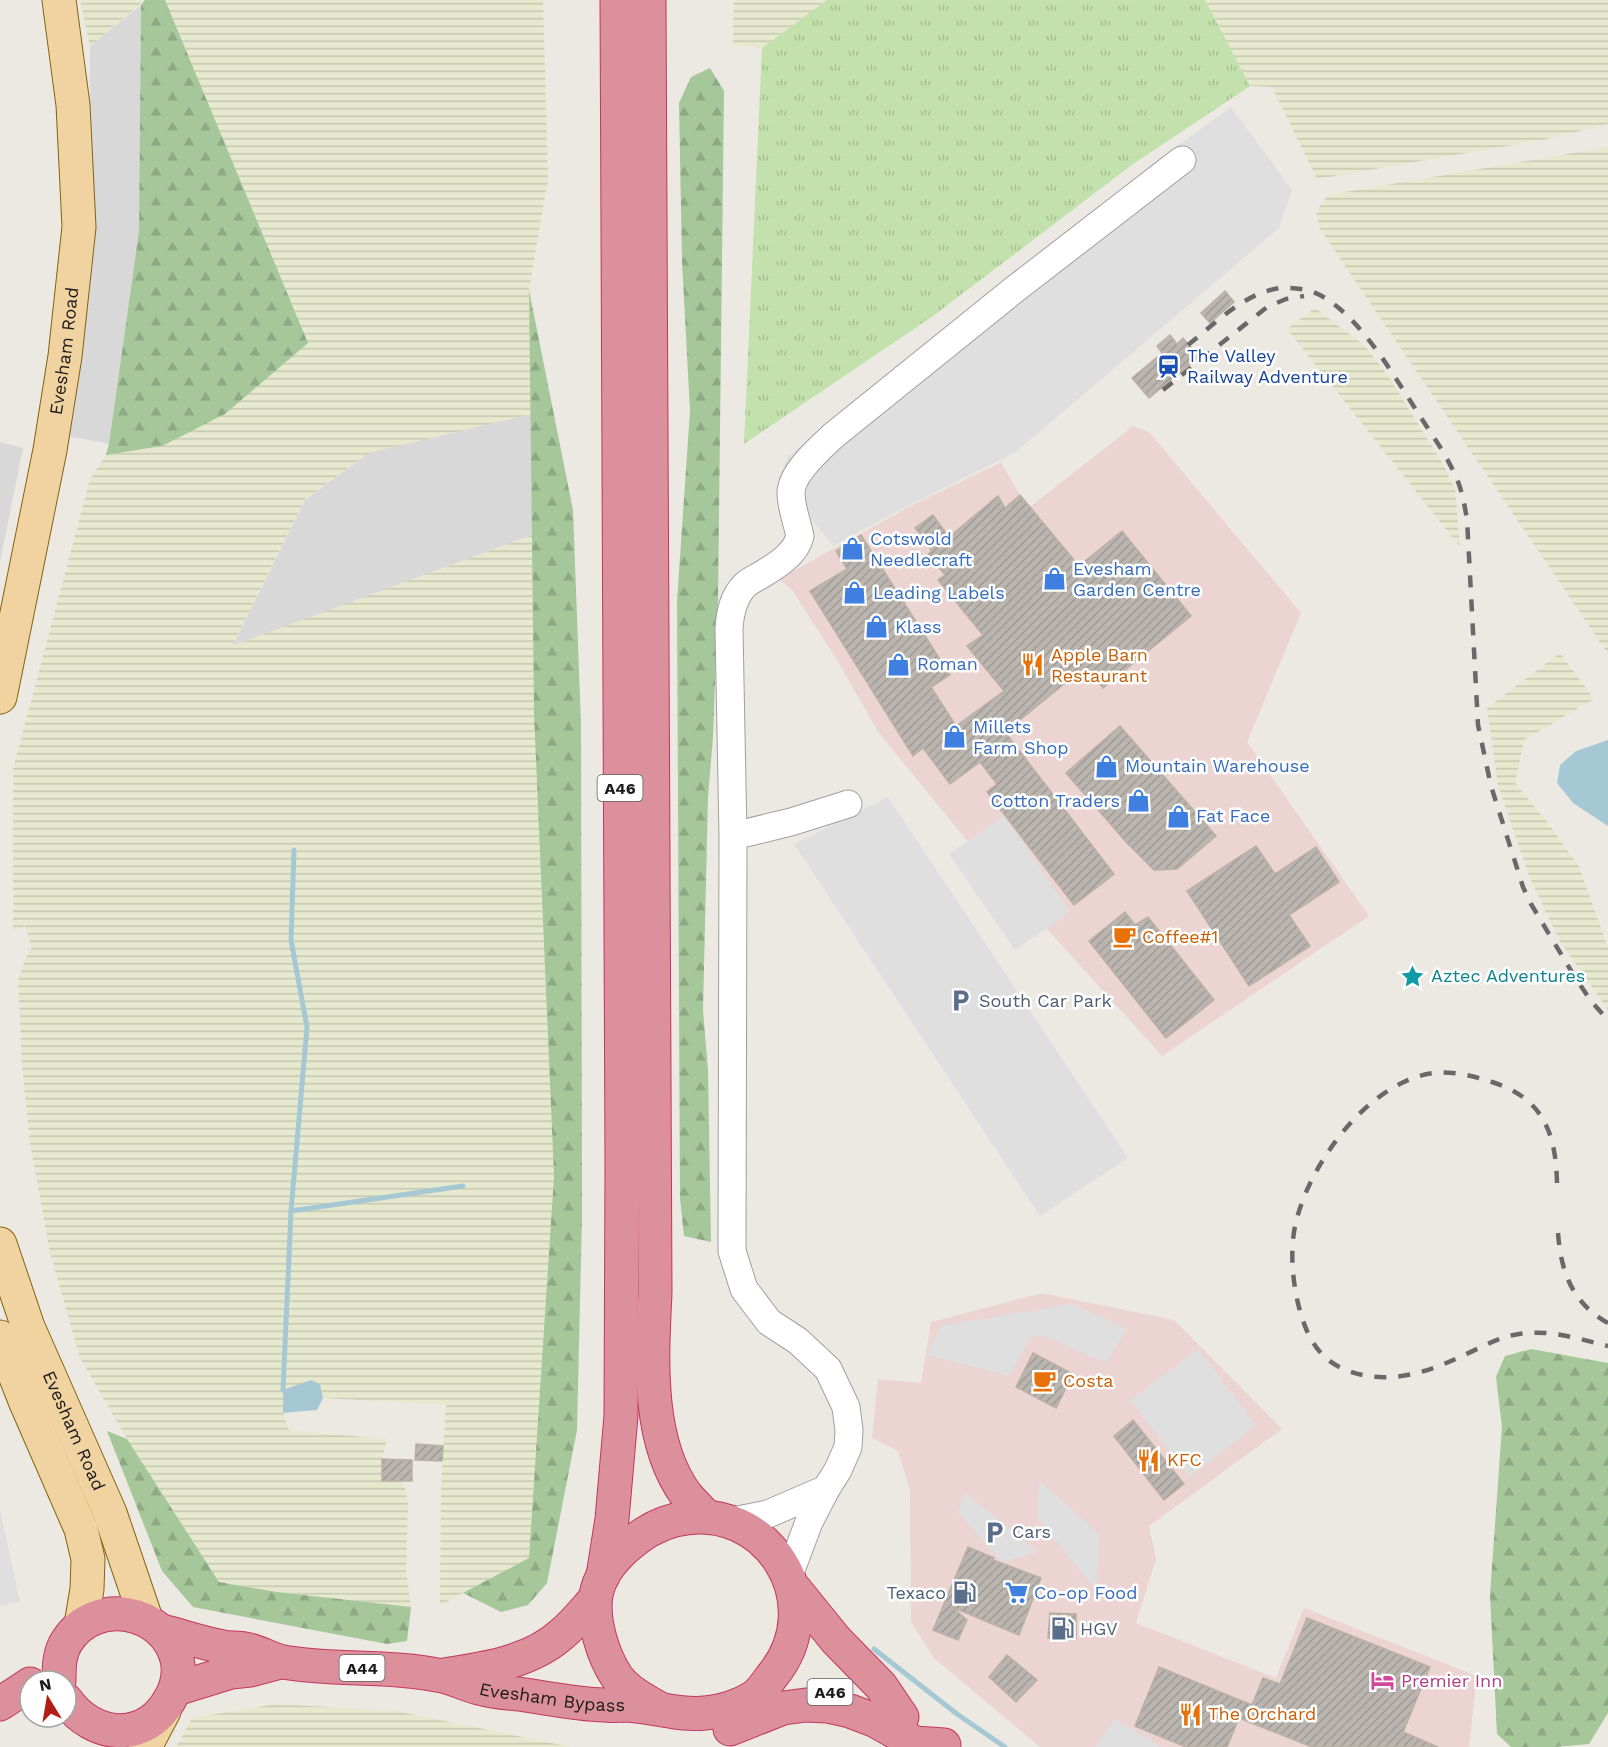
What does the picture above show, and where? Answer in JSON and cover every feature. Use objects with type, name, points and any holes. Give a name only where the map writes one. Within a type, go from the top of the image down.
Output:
[{"type":"highway","name":"A46","points":[[599,1587],[612,1518],[621,1416],[617,0]]},
{"type":"highway","name":"A46","points":[[649,0],[655,1293],[653,1381],[658,1429],[667,1459],[686,1494],[720,1519]]},
{"type":"highway","points":[[720,1519],[758,1536],[783,1565],[790,1582],[795,1622],[790,1644],[781,1665],[755,1697],[729,1708],[708,1713],[687,1714],[662,1710],[634,1695],[618,1678],[605,1653],[598,1624],[599,1587],[629,1545],[652,1528],[676,1520],[720,1519]]},
{"type":"highway","name":"A46","points":[[790,1582],[836,1640],[881,1686],[903,1717]]},
{"type":"highway","name":"Evesham Bypass","points":[[442,1676],[477,1670],[540,1650],[562,1634],[599,1587]]},
{"type":"highway","name":"Evesham Bypass","points":[[81,1625],[98,1616],[117,1612],[222,1647],[247,1649],[282,1662],[442,1676],[481,1689],[602,1705],[628,1705],[662,1710]]},
{"type":"highway","points":[[59,1669],[67,1642],[81,1625]]},
{"type":"highway","points":[[154,1625],[172,1646],[177,1661],[178,1675],[170,1700]]},
{"type":"highway","name":"Evesham Bypass","points":[[82,1720],[118,1732],[137,1729],[170,1700],[231,1672],[282,1662]]},
{"type":"highway","name":"A46","points":[[755,1697],[784,1690],[833,1692],[859,1699],[903,1717],[945,1746]]},
{"type":"highway","points":[[0,1704],[18,1692]]},
{"type":"highway","points":[[602,1705],[677,1733],[694,1736],[735,1728],[783,1708],[806,1705],[826,1706],[850,1711],[874,1720],[915,1743],[945,1746]]},
{"type":"highway","points":[[0,1710],[18,1711]]},
{"type":"main road","name":"Evesham Road","points":[[0,696],[50,450],[65,356],[79,227],[73,105],[59,0]]},
{"type":"main road","name":"Evesham Road","points":[[0,1244],[28,1327],[110,1513],[154,1625]]},
{"type":"main road","name":"Evesham Road","points":[[0,1337],[81,1529],[88,1559],[87,1589],[81,1625]]},
{"type":"main road","points":[[145,1747],[170,1700]]},
{"type":"street","points":[[790,1582],[799,1547],[848,1447],[849,1430],[846,1407],[828,1369],[798,1341],[769,1322],[744,1289],[732,1251],[733,836],[730,612],[737,596],[746,584],[780,563],[798,543],[800,536],[791,492],[801,471],[816,452],[1015,289],[1182,160]]},
{"type":"street","points":[[733,836],[791,822],[849,804]]},
{"type":"street","points":[[720,1519],[768,1514],[826,1490]]},
{"type":"shaded area","points":[[141,5],[139,231],[109,444],[67,436],[89,223],[90,46]]},
{"type":"shaded area","points":[[1231,107],[1292,190],[1279,228],[1016,452],[833,546],[779,478],[788,457],[927,341],[933,348],[1151,165]]},
{"type":"shaded area","points":[[531,414],[532,535],[232,647],[305,500],[373,450]]},
{"type":"shaded area","points":[[1133,426],[1149,432],[1301,613],[1247,742],[1369,916],[1162,1056],[964,837],[879,733],[837,660],[792,590],[779,579],[907,508],[1001,462],[1020,495],[1030,507]]},
{"type":"shaded area","points":[[0,442],[23,448],[0,562]]},
{"type":"shaded area","name":"South Car Park","points":[[888,797],[1128,1158],[1040,1216],[794,844]]},
{"type":"shaded area","points":[[1004,816],[1070,912],[1015,950],[949,854]]},
{"type":"shaded area","points":[[1042,1293],[1174,1320],[1282,1429],[1149,1526],[1156,1559],[1136,1623],[1276,1678],[1304,1608],[1477,1676],[1469,1747],[1040,1747],[934,1658],[911,1622],[910,1490],[898,1451],[872,1438],[878,1379],[921,1383],[931,1322]]},
{"type":"shaded area","points":[[1073,1304],[1127,1329],[1106,1363],[1043,1336],[1031,1337],[1009,1376],[927,1355],[941,1326]]},
{"type":"shaded area","points":[[1198,1349],[1256,1425],[1189,1477],[1130,1400]]},
{"type":"shaded area","name":"HGV","points":[[1039,1480],[1100,1535],[1096,1590],[1037,1518]]},
{"type":"shaded area","name":"Cars","points":[[965,1493],[1038,1552],[1001,1562],[958,1512]]},
{"type":"shaded area","points":[[0,1509],[20,1602],[0,1606]]},
{"type":"shaded area","points":[[1115,1719],[1161,1747],[1095,1747]]},
{"type":"green space","points":[[80,0],[145,0],[90,46]]},
{"type":"green space","points":[[145,0],[165,0],[308,343],[225,414],[162,446],[106,455],[139,231],[141,5]]},
{"type":"green space","points":[[165,0],[543,0],[548,179],[529,290],[531,414],[369,453],[305,499],[232,646],[532,535],[534,714],[554,1176],[529,1558],[440,1605],[441,1487],[446,1405],[323,1398],[320,1384],[283,1413],[289,1430],[387,1439],[382,1459],[382,1481],[403,1481],[408,1500],[406,1572],[411,1607],[277,1592],[219,1582],[127,1439],[80,1358],[50,1253],[30,1143],[22,1065],[18,981],[25,959],[32,947],[25,926],[13,931],[13,769],[90,479],[106,455],[162,446],[308,343]]},
{"type":"green space","points":[[734,0],[827,0],[762,48],[733,45]]},
{"type":"green space","points":[[827,0],[1205,0],[1250,86],[1133,164],[933,316],[744,444],[762,48]]},
{"type":"green space","points":[[1205,0],[1608,0],[1608,124],[1547,139],[1317,179],[1272,87],[1250,86]]},
{"type":"green space","points":[[710,68],[724,91],[718,601],[713,737],[708,797],[703,1010],[708,1070],[711,1242],[684,1236],[680,1198],[677,601],[690,411],[682,261],[679,103],[691,77]]},
{"type":"green space","points":[[1608,147],[1608,654],[1320,229],[1316,212],[1328,195]]},
{"type":"green space","points":[[529,290],[573,510],[581,724],[582,1216],[577,1430],[547,1583],[528,1605],[501,1612],[463,1593],[529,1558],[554,1176],[534,714]]},
{"type":"green space","points":[[1315,308],[1365,346],[1389,377],[1443,464],[1455,489],[1460,547],[1287,329]]},
{"type":"green space","points":[[1560,653],[1594,699],[1524,740],[1515,783],[1548,823],[1579,867],[1608,948],[1608,1010],[1559,940],[1529,876],[1498,785],[1487,708]]},
{"type":"green space","points":[[1531,1349],[1608,1363],[1608,1713],[1589,1744],[1511,1747],[1497,1734],[1490,1595],[1502,1427],[1496,1377],[1505,1356]]},
{"type":"green space","points":[[107,1431],[127,1439],[219,1582],[277,1592],[411,1607],[407,1641],[387,1644],[193,1607],[162,1571]]},
{"type":"green space","points":[[276,1704],[396,1711],[571,1747],[176,1747],[192,1718]]},
{"type":"water","points":[[1608,740],[1608,826],[1573,803],[1557,783],[1560,765],[1576,751]]},
{"type":"water","points":[[311,1380],[320,1384],[323,1398],[317,1410],[283,1413],[283,1390]]},
{"type":"building","points":[[1225,291],[1234,302],[1210,323],[1201,313]]},
{"type":"building","points":[[1170,335],[1177,344],[1183,338],[1199,357],[1149,398],[1132,378],[1162,353],[1157,346]]},
{"type":"building","points":[[1020,495],[1079,566],[1122,531],[1191,616],[1103,688],[1085,667],[1005,732],[1114,874],[1074,905],[987,792],[997,784],[980,762],[950,784],[923,748],[913,756],[810,591],[847,569],[836,551],[861,535],[950,675],[931,687],[956,726],[1004,691],[967,646],[983,635],[938,580],[945,575],[928,554],[932,551],[915,528],[933,515],[949,537],[998,496],[1005,508]]},
{"type":"building","points":[[1120,726],[1216,836],[1177,869],[1154,870],[1127,843],[1066,773]]},
{"type":"building","points":[[1256,846],[1275,874],[1316,847],[1339,882],[1289,915],[1310,946],[1249,986],[1187,891]]},
{"type":"building","points":[[1125,912],[1135,925],[1148,917],[1214,1000],[1166,1038],[1089,941]]},
{"type":"building","name":"Costa","points":[[1033,1353],[1073,1374],[1056,1408],[1016,1387]]},
{"type":"building","name":"KFC","points":[[1133,1420],[1184,1484],[1164,1500],[1114,1436]]},
{"type":"building","points":[[416,1444],[443,1446],[442,1461],[415,1460]]},
{"type":"building","points":[[382,1459],[412,1460],[412,1481],[382,1481]]},
{"type":"building","points":[[968,1547],[994,1558],[993,1560],[1041,1578],[1019,1635],[952,1607],[967,1620],[958,1640],[933,1630]]},
{"type":"building","points":[[1050,1613],[1076,1614],[1076,1639],[1048,1638]]},
{"type":"building","name":"Premier Inn","points":[[1307,1618],[1430,1667],[1403,1732],[1438,1747],[1312,1747],[1239,1718],[1227,1747],[1186,1747],[1135,1726],[1159,1667],[1252,1705],[1263,1678],[1280,1684]]},
{"type":"building","points":[[1007,1655],[1037,1680],[1016,1702],[989,1677]]},
{"type":"waterway","points":[[283,1390],[291,1211],[307,1027],[291,940],[294,850]]},
{"type":"waterway","points":[[291,1211],[463,1186]]},
{"type":"waterway","points":[[874,1649],[957,1714],[1005,1747]]},
{"type":"railway","points":[[1188,345],[1232,310],[1255,296],[1281,288],[1310,291],[1339,308],[1366,336],[1439,445],[1457,480],[1467,519],[1478,725],[1491,786],[1523,887],[1531,904],[1573,974],[1591,1001],[1608,1020]]},
{"type":"railway","points":[[1163,390],[1267,307],[1286,299],[1304,296]]},
{"type":"railway","points":[[1557,1183],[1554,1148],[1543,1120],[1535,1108],[1509,1089],[1471,1076],[1434,1073],[1410,1079],[1387,1091],[1365,1108],[1346,1128],[1314,1175],[1303,1199],[1294,1231],[1292,1251],[1295,1290],[1303,1321],[1312,1342],[1335,1365],[1361,1375],[1376,1377],[1421,1372],[1498,1340],[1519,1334],[1553,1334],[1608,1346]]},
{"type":"railway","points":[[1558,1233],[1562,1261],[1577,1296],[1585,1306],[1608,1323]]},
{"type":"place","name":"The Valley Railway Adventure","points":[[1169,366]]},
{"type":"place","name":"Cotswold Needlecraft","points":[[852,549]]},
{"type":"place","name":"Evesham Garden Centre","points":[[1055,579]]},
{"type":"place","name":"Leading Labels","points":[[855,593]]},
{"type":"place","name":"Klass","points":[[877,627]]},
{"type":"place","name":"Roman","points":[[899,664]]},
{"type":"place","name":"Apple Barn Restaurant","points":[[1033,665]]},
{"type":"place","name":"Millets Farm Shop","points":[[955,737]]},
{"type":"place","name":"Mountain Warehouse","points":[[1107,766]]},
{"type":"place","name":"Cotton Traders","points":[[1138,801]]},
{"type":"place","name":"Fat Face","points":[[1178,816]]},
{"type":"place","name":"Coffee#1","points":[[1124,937]]},
{"type":"place","name":"Aztec Adventures","points":[[1413,976]]},
{"type":"place","name":"South Car Park","points":[[961,1001]]},
{"type":"place","name":"Costa","points":[[1045,1381]]},
{"type":"place","name":"KFC","points":[[1149,1460]]},
{"type":"place","name":"Cars","points":[[994,1532]]},
{"type":"place","name":"Texaco","points":[[964,1593]]},
{"type":"place","name":"Co-op Food","points":[[1016,1593]]},
{"type":"place","name":"HGV","points":[[1062,1629]]},
{"type":"place","name":"Premier Inn","points":[[1383,1681]]},
{"type":"place","name":"The Orchard","points":[[1190,1714]]}]
